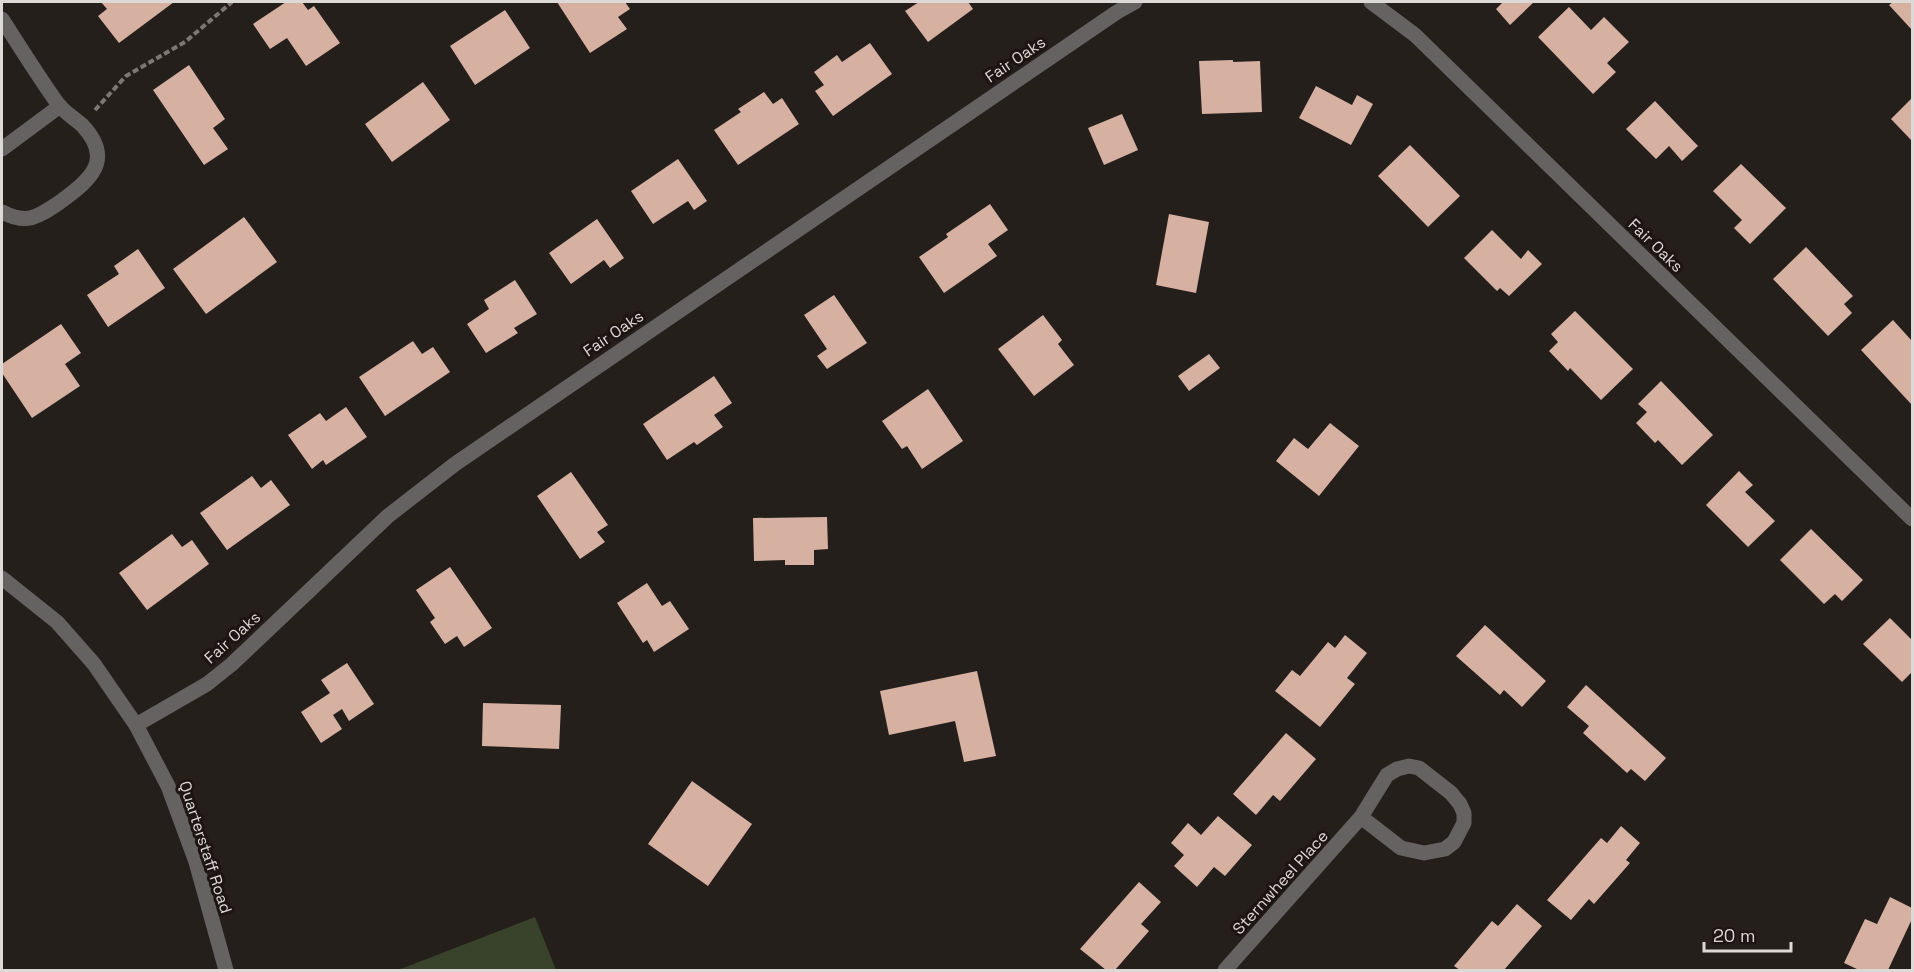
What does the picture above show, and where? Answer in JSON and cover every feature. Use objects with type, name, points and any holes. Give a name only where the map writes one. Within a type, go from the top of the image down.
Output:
[{"type":"street","name":"Fair Oaks","points":[[136,725],[207,684],[388,516],[454,464],[979,105],[1135,2]]},
{"type":"street","name":"Fair Oaks","points":[[1371,2],[1415,35],[1912,519]]},
{"type":"street","points":[[2,19],[60,106],[81,124],[92,138],[98,152],[97,165],[90,178],[41,215],[25,220],[2,212]]},
{"type":"street","points":[[2,149],[60,106]]},
{"type":"street","name":"Quarterstaff Road","points":[[2,578],[57,622],[94,663],[136,725],[168,786],[196,862],[226,970]]},
{"type":"street","name":"Sternwheel Place","points":[[1225,970],[1361,817],[1388,775],[1397,769],[1409,766],[1419,768],[1451,793],[1464,813],[1464,823],[1454,842],[1445,849],[1424,853],[1401,848],[1361,817]]},
{"type":"path","points":[[81,124],[126,76],[185,42],[232,2]]},
{"type":"green space","points":[[535,917],[556,970],[398,970]]},
{"type":"building","points":[[101,2],[174,2],[119,43],[98,16],[107,9]]},
{"type":"building","points":[[286,2],[302,2],[308,10],[314,6],[340,43],[306,66],[287,38],[270,49],[253,24]]},
{"type":"building","points":[[557,2],[625,2],[630,9],[618,17],[627,29],[590,53]]},
{"type":"building","points":[[919,2],[968,2],[973,9],[928,42],[905,11]]},
{"type":"building","points":[[1501,2],[1534,2],[1510,25],[1496,9]]},
{"type":"building","points":[[1893,2],[1912,2],[1912,30],[1889,5]]},
{"type":"building","points":[[1569,7],[1591,30],[1604,17],[1629,42],[1607,63],[1616,72],[1593,94],[1538,37]]},
{"type":"building","points":[[505,10],[530,48],[475,85],[450,46]]},
{"type":"building","points":[[870,43],[892,74],[833,116],[815,91],[824,85],[814,72],[837,55],[842,62]]},
{"type":"building","points":[[1233,60],[1233,62],[1260,61],[1262,112],[1202,114],[1199,61]]},
{"type":"building","points":[[189,65],[225,119],[213,128],[228,149],[204,165],[153,90]]},
{"type":"building","points":[[423,82],[450,120],[392,162],[365,124]]},
{"type":"building","points":[[1316,86],[1352,105],[1357,95],[1373,104],[1351,145],[1299,118]]},
{"type":"building","points":[[764,92],[773,104],[782,98],[799,124],[738,165],[714,130],[741,112],[738,109]]},
{"type":"building","points":[[1912,98],[1912,141],[1891,119]]},
{"type":"building","points":[[1655,101],[1698,146],[1682,161],[1669,146],[1656,159],[1626,129]]},
{"type":"building","points":[[1122,114],[1138,150],[1104,165],[1088,128]]},
{"type":"building","points":[[1410,145],[1460,196],[1428,227],[1378,176]]},
{"type":"building","points":[[678,159],[707,201],[694,210],[688,201],[653,224],[631,191]]},
{"type":"building","points":[[1741,164],[1786,208],[1750,244],[1734,228],[1742,220],[1713,191]]},
{"type":"building","points":[[990,204],[1008,230],[988,244],[997,256],[944,293],[919,257],[948,237],[946,234]]},
{"type":"building","points":[[1169,214],[1209,222],[1196,293],[1156,285]]},
{"type":"building","points":[[244,217],[277,262],[206,314],[173,269]]},
{"type":"building","points":[[597,219],[624,258],[610,268],[604,260],[571,284],[549,253]]},
{"type":"building","points":[[1492,230],[1521,259],[1528,250],[1542,264],[1509,296],[1500,288],[1497,291],[1464,258]]},
{"type":"building","points":[[1806,247],[1853,296],[1844,304],[1852,313],[1828,336],[1773,279]]},
{"type":"building","points":[[138,249],[165,288],[108,327],[87,295],[119,274],[114,266]]},
{"type":"building","points":[[515,280],[537,314],[514,328],[518,333],[486,353],[467,324],[489,309],[484,300]]},
{"type":"building","points":[[834,295],[867,343],[827,369],[817,356],[827,349],[804,315]]},
{"type":"building","points":[[1575,311],[1633,369],[1601,400],[1570,368],[1568,371],[1549,351],[1558,342],[1551,334]]},
{"type":"building","points":[[1043,315],[1062,340],[1058,344],[1074,365],[1034,396],[998,349]]},
{"type":"building","points":[[1893,320],[1912,341],[1912,405],[1861,350]]},
{"type":"building","points":[[61,324],[81,353],[65,364],[80,386],[32,418],[2,373],[2,364]]},
{"type":"building","points":[[413,341],[422,354],[433,347],[450,372],[385,416],[359,377]]},
{"type":"building","points":[[1209,354],[1220,368],[1189,391],[1178,376]]},
{"type":"building","points":[[714,376],[732,403],[714,415],[723,427],[697,445],[694,442],[667,460],[643,424]]},
{"type":"building","points":[[1661,381],[1713,435],[1682,465],[1658,440],[1655,443],[1636,423],[1647,412],[1638,404]]},
{"type":"building","points":[[928,389],[963,441],[922,469],[907,446],[902,449],[882,421]]},
{"type":"building","points":[[346,407],[367,437],[326,465],[323,460],[312,469],[288,435],[320,413],[326,421]]},
{"type":"building","points":[[1330,423],[1359,446],[1319,496],[1276,461],[1294,438],[1308,449]]},
{"type":"building","points":[[1739,471],[1753,485],[1745,492],[1775,521],[1748,547],[1706,505]]},
{"type":"building","points":[[571,472],[608,525],[597,532],[605,542],[580,559],[537,496]]},
{"type":"building","points":[[252,476],[261,488],[271,480],[290,505],[227,550],[200,513]]},
{"type":"building","points":[[827,517],[828,549],[814,550],[814,565],[785,565],[785,560],[754,561],[753,518]]},
{"type":"building","points":[[1811,529],[1863,580],[1842,601],[1835,594],[1824,604],[1780,560]]},
{"type":"building","points":[[172,534],[182,547],[192,540],[209,564],[147,610],[119,573]]},
{"type":"building","points":[[450,567],[492,628],[464,647],[457,636],[445,644],[430,622],[435,618],[416,590]]},
{"type":"building","points":[[647,583],[662,606],[670,601],[689,629],[654,652],[647,640],[643,643],[617,603]]},
{"type":"building","points":[[1890,618],[1912,640],[1912,672],[1902,682],[1863,644]]},
{"type":"building","points":[[1485,625],[1546,681],[1522,707],[1504,690],[1500,695],[1456,656]]},
{"type":"building","points":[[1345,635],[1367,653],[1347,678],[1355,684],[1320,727],[1275,691],[1292,670],[1300,676],[1328,642],[1335,648]]},
{"type":"building","points":[[347,663],[374,704],[349,721],[342,709],[333,715],[342,729],[321,743],[301,712],[330,693],[321,680]]},
{"type":"building","points":[[977,671],[996,756],[964,762],[955,721],[889,735],[880,691]]},
{"type":"building","points":[[1586,685],[1666,758],[1645,781],[1631,769],[1627,773],[1583,733],[1589,726],[1567,707]]},
{"type":"building","points":[[483,703],[561,705],[559,749],[482,746]]},
{"type":"building","points":[[1286,733],[1316,759],[1280,801],[1273,795],[1256,815],[1233,794]]},
{"type":"building","points":[[692,781],[752,824],[708,886],[648,844]]},
{"type":"building","points":[[1218,816],[1252,845],[1225,876],[1214,867],[1197,887],[1174,866],[1184,855],[1171,843],[1188,823],[1201,835]]},
{"type":"building","points":[[1621,826],[1640,843],[1626,860],[1630,863],[1594,904],[1589,899],[1571,920],[1547,900],[1601,838],[1607,843]]},
{"type":"building","points":[[1139,882],[1161,902],[1141,924],[1149,931],[1115,970],[1106,970],[1080,949]]},
{"type":"building","points":[[1890,897],[1912,908],[1912,919],[1888,970],[1859,970],[1844,963],[1865,919],[1877,924]]},
{"type":"building","points":[[1517,904],[1542,926],[1504,970],[1460,970],[1454,966],[1492,921],[1498,926]]}]
